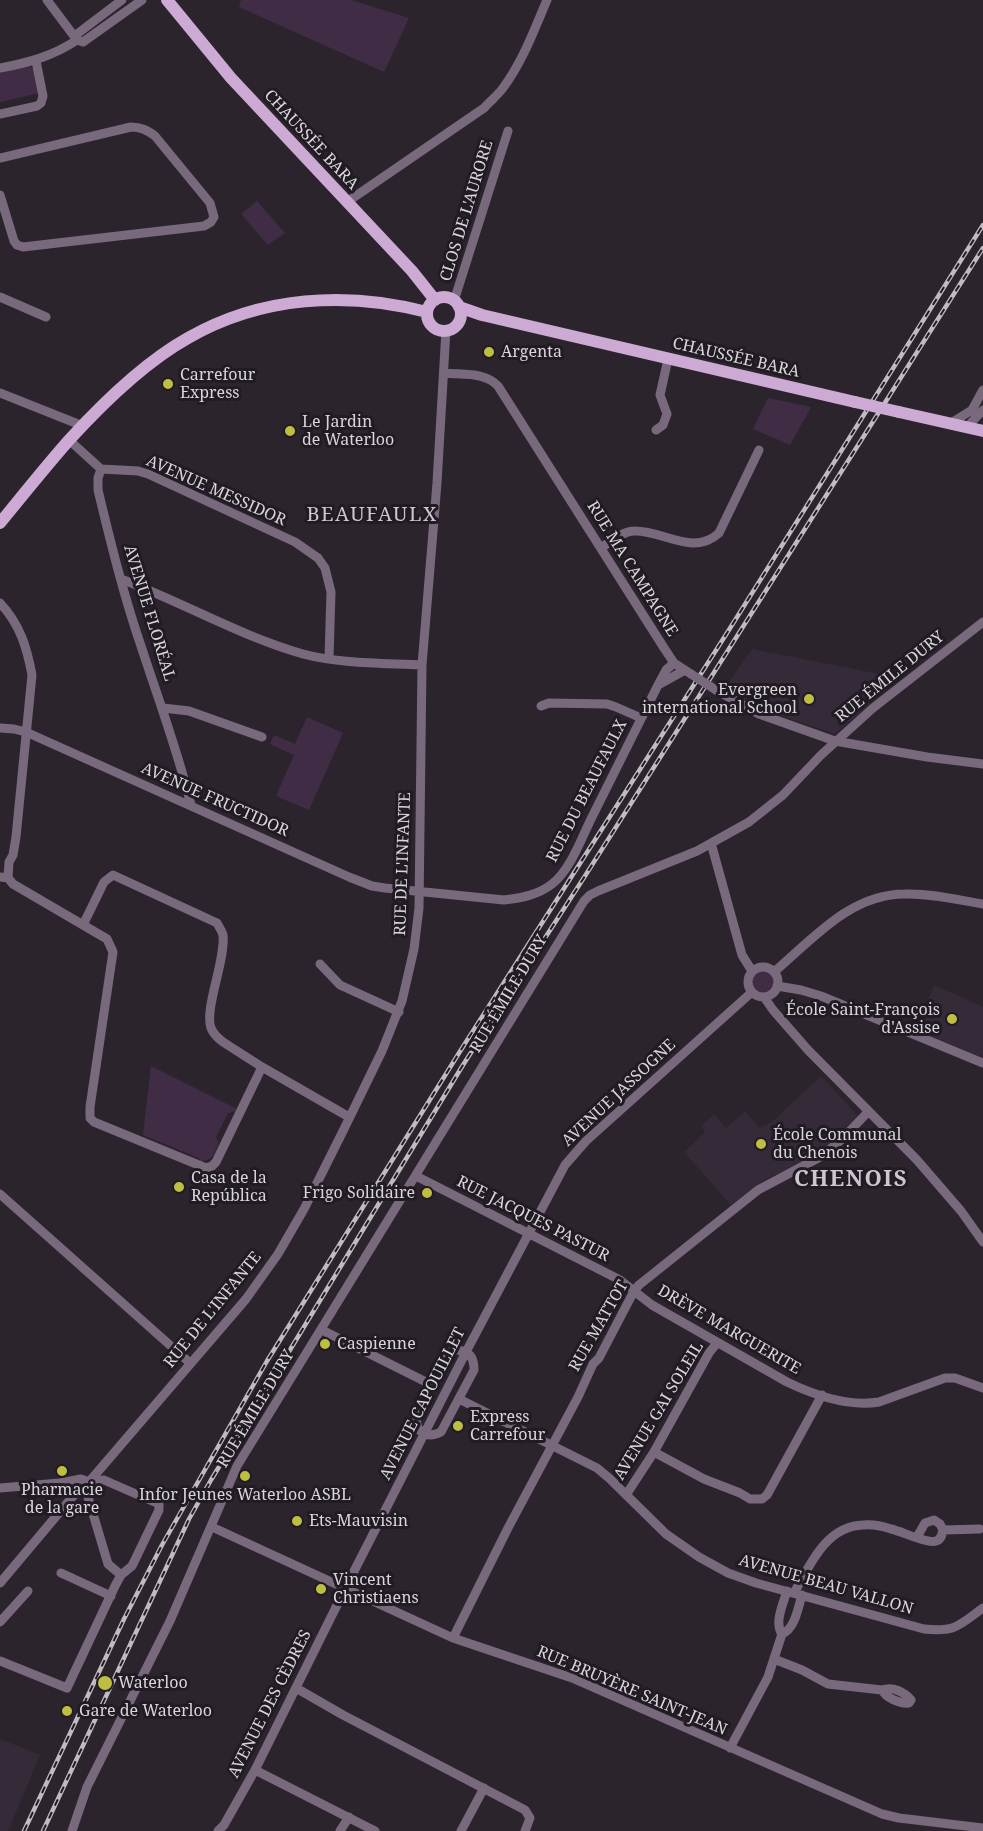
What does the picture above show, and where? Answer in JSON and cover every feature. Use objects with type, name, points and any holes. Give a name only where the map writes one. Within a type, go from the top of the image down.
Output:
[{"type":"main road","name":"CHAUSSÉE BARA","points":[[167,0],[231,78],[412,271],[435,300]]},
{"type":"main road","points":[[445,297],[458,309],[456,325],[446,330],[434,328],[427,318],[431,303],[445,297]]},
{"type":"main road","points":[[0,523],[82,426],[140,372],[186,338],[241,314],[310,300],[376,302],[427,312]]},
{"type":"main road","name":"CHAUSSÉE BARA","points":[[458,309],[983,431]]},
{"type":"street","points":[[47,0],[77,40],[83,42],[142,0]]},
{"type":"street","points":[[77,40],[77,34],[122,0]]},
{"type":"street","points":[[347,202],[470,119],[490,102],[513,73],[547,0]]},
{"type":"street","points":[[0,68],[36,61],[77,40]]},
{"type":"street","points":[[0,114],[37,106],[41,103],[43,96],[36,61]]},
{"type":"street","points":[[0,159],[131,127],[140,127],[155,136],[210,203],[214,217],[204,226],[23,247],[14,241],[0,195]]},
{"type":"street","name":"CLOS DE L'AURORE","points":[[458,309],[508,130]]},
{"type":"street","points":[[0,297],[46,317]]},
{"type":"street","name":"RUE DE L'INFANTE","points":[[89,1482],[246,1299],[278,1254],[304,1209],[399,1012],[418,929],[422,665],[445,373],[446,330]]},
{"type":"street","points":[[656,430],[663,426],[667,417],[660,395],[668,359]]},
{"type":"street","name":"RUE MA CAMPAGNE","points":[[445,373],[485,377],[498,386],[674,663],[759,714],[835,741],[983,764]]},
{"type":"street","points":[[951,423],[972,410],[983,390]]},
{"type":"street","points":[[0,393],[82,426]]},
{"type":"street","points":[[967,427],[983,410]]},
{"type":"street","points":[[69,440],[101,469]]},
{"type":"street","points":[[601,548],[632,531],[692,544],[710,541],[719,533],[759,450]]},
{"type":"street","name":"AVENUE FLORÉAL","points":[[101,469],[98,490],[121,579],[141,648],[163,708],[191,805]]},
{"type":"street","name":"AVENUE MESSIDOR","points":[[101,469],[138,471],[148,474],[295,542],[318,558],[325,568],[331,592],[329,658]]},
{"type":"street","points":[[121,579],[264,641],[306,654],[329,658],[422,665]]},
{"type":"street","points":[[0,603],[20,629],[28,652],[32,675],[16,837],[13,855],[4,878],[107,939],[113,952],[90,1118],[94,1122],[206,1168],[216,1162],[262,1067]]},
{"type":"street","name":"RUE ÉMILE DURY","points":[[73,1830],[87,1788],[170,1621],[237,1466],[584,901],[597,891],[697,851],[749,822],[770,807],[835,741],[879,703],[983,622]]},
{"type":"street","name":"RUE DU BEAUFAULX","points":[[420,891],[504,900],[534,894],[553,884],[567,866],[666,670],[674,663]]},
{"type":"street","points":[[658,685],[688,672]]},
{"type":"street","points":[[541,706],[549,703],[607,704],[641,718]]},
{"type":"street","points":[[163,708],[189,711],[262,737]]},
{"type":"street","name":"AVENUE FRUCTIDOR","points":[[0,728],[26,732],[357,880],[385,888],[420,891]]},
{"type":"street","points":[[711,843],[742,955],[752,971],[748,984],[756,995],[764,997],[772,993],[778,981],[774,972],[765,967],[752,971]]},
{"type":"street","points":[[0,869],[9,862]]},
{"type":"street","points":[[83,925],[104,882],[113,875],[217,922],[223,933],[223,944],[211,1010],[211,1027],[219,1039],[262,1067],[349,1117]]},
{"type":"street","points":[[774,972],[836,918],[849,909],[876,898],[908,894],[983,904]]},
{"type":"street","points":[[320,964],[340,985],[399,1012]]},
{"type":"street","points":[[777,986],[821,996],[983,1063]]},
{"type":"street","name":"AVENUE JASSOGNE","points":[[528,1233],[557,1178],[581,1147],[752,992]]},
{"type":"street","points":[[764,997],[772,1010],[794,1034],[917,1160],[962,1211],[983,1242]]},
{"type":"street","name":"RUE MATTOT","points":[[453,1638],[593,1364],[634,1291],[758,1190],[822,1156],[868,1112]]},
{"type":"street","name":"RUE JACQUES PASTUR","points":[[416,1176],[620,1280],[634,1291]]},
{"type":"street","points":[[0,1194],[190,1363]]},
{"type":"street","name":"AVENUE CAPOUILLET","points":[[345,1589],[528,1233]]},
{"type":"street","name":"DRÈVE MARGUERITE","points":[[634,1291],[652,1305],[717,1343],[806,1391],[870,1404],[945,1378],[955,1378],[983,1388]]},
{"type":"street","points":[[322,1330],[432,1385]]},
{"type":"street","name":"AVENUE GAI SOLEIL","points":[[626,1495],[654,1452],[709,1353],[717,1343]]},
{"type":"street","points":[[458,1350],[471,1355],[474,1370],[441,1432],[433,1436],[425,1434],[416,1424],[417,1416],[432,1385],[452,1351],[458,1350]]},
{"type":"street","points":[[654,1452],[704,1479],[750,1499],[762,1499],[767,1495],[822,1395]]},
{"type":"street","name":"AVENUE BEAU VALLON","points":[[459,1399],[597,1468],[666,1534],[699,1557],[728,1573],[756,1583],[924,1629],[939,1630],[963,1624],[983,1608]]},
{"type":"street","points":[[0,1488],[81,1479],[89,1482],[104,1480],[159,1504],[159,1510],[132,1566],[121,1575],[67,1688],[0,1661]]},
{"type":"street","points":[[0,1583],[74,1495],[73,1487],[77,1480]]},
{"type":"street","points":[[60,1483],[80,1499],[88,1497],[92,1492],[89,1482]]},
{"type":"street","points":[[88,1497],[108,1564],[121,1575]]},
{"type":"street","points":[[730,1748],[768,1677],[782,1634],[778,1623],[825,1543],[840,1531],[859,1525],[873,1525],[917,1537],[935,1541],[940,1539],[943,1530],[934,1520],[925,1523],[917,1537]]},
{"type":"street","name":"RUE BRUYÈRE SAINT-JEAN","points":[[212,1527],[453,1638],[572,1678],[882,1814],[983,1828]]},
{"type":"street","points":[[943,1530],[980,1529]]},
{"type":"street","points":[[61,1573],[111,1596]]},
{"type":"street","name":"AVENUE DES CÈDRES","points":[[218,1831],[224,1825],[255,1770],[345,1589]]},
{"type":"street","points":[[0,1622],[28,1591]]},
{"type":"street","points":[[782,1634],[788,1632],[791,1627],[794,1593]]},
{"type":"street","points":[[774,1659],[828,1684],[882,1690]]},
{"type":"street","points":[[296,1688],[525,1810],[530,1818],[525,1831]]},
{"type":"street","points":[[255,1770],[375,1831]]},
{"type":"street","points":[[461,1831],[484,1788]]},
{"type":"street","points":[[340,1831],[349,1817]]},
{"type":"shaded area","points":[[241,0],[351,0],[409,18],[384,72],[239,7]]},
{"type":"shaded area","points":[[30,66],[33,69],[40,93],[0,102],[0,70]]},
{"type":"shaded area","points":[[257,201],[285,233],[268,245],[241,214]]},
{"type":"shaded area","points":[[768,398],[811,407],[790,445],[753,429]]},
{"type":"shaded area","name":"Evergreen international School","points":[[752,649],[900,678],[835,734],[762,709],[724,689]]},
{"type":"shaded area","points":[[307,717],[343,733],[309,810],[276,796],[294,755],[270,744],[274,735],[295,744]]},
{"type":"shaded area","points":[[763,971],[771,974],[774,982],[771,990],[763,993],[755,990],[752,982],[755,974]]},
{"type":"shaded area","name":"École Saint-François d'Assise","points":[[934,985],[983,1007],[983,1058],[916,1030]]},
{"type":"shaded area","points":[[151,1066],[237,1109],[228,1113],[216,1137],[219,1143],[211,1158],[200,1161],[199,1158],[143,1135]]},
{"type":"shaded area","name":"École Communal du Chenois","points":[[821,1076],[858,1116],[823,1149],[805,1161],[762,1181],[731,1205],[684,1152],[705,1132],[701,1126],[714,1114],[726,1128],[745,1111],[760,1128],[773,1121]]},
{"type":"shaded area","points":[[0,1739],[40,1755],[8,1831],[0,1831]]},
{"type":"railway","points":[[24,1831],[124,1619],[162,1545],[267,1361],[983,225]]},
{"type":"railway","points":[[43,1831],[189,1519],[211,1480],[463,1065],[983,248]]},
{"type":"place","name":"Argenta","points":[[489,352]]},
{"type":"place","name":"Carrefour Express","points":[[168,384]]},
{"type":"place","name":"Le Jardin de Waterloo","points":[[290,431]]},
{"type":"place","name":"Evergreen international School","points":[[809,699]]},
{"type":"place","name":"École Saint-François d'Assise","points":[[952,1019]]},
{"type":"place","name":"École Communal du Chenois","points":[[761,1144]]},
{"type":"place","name":"Casa de la República","points":[[179,1187]]},
{"type":"place","name":"Frigo Solidaire","points":[[427,1193]]},
{"type":"place","name":"Caspienne","points":[[325,1344]]},
{"type":"place","name":"Express Carrefour","points":[[458,1426]]},
{"type":"place","name":"Pharmacie de la gare","points":[[62,1471]]},
{"type":"place","name":"Infor Jeunes Waterloo ASBL","points":[[245,1476]]},
{"type":"place","name":"Ets-Mauvisin","points":[[297,1521]]},
{"type":"place","name":"Vincent Christiaens","points":[[321,1589]]},
{"type":"place","name":"Waterloo","points":[[105,1683]]},
{"type":"place","name":"Gare de Waterloo","points":[[67,1711]]},
{"type":"district","name":"BEAUFAULX","points":[[372,515]]},
{"type":"district","name":"CHENOIS","points":[[851,1180]]}]
